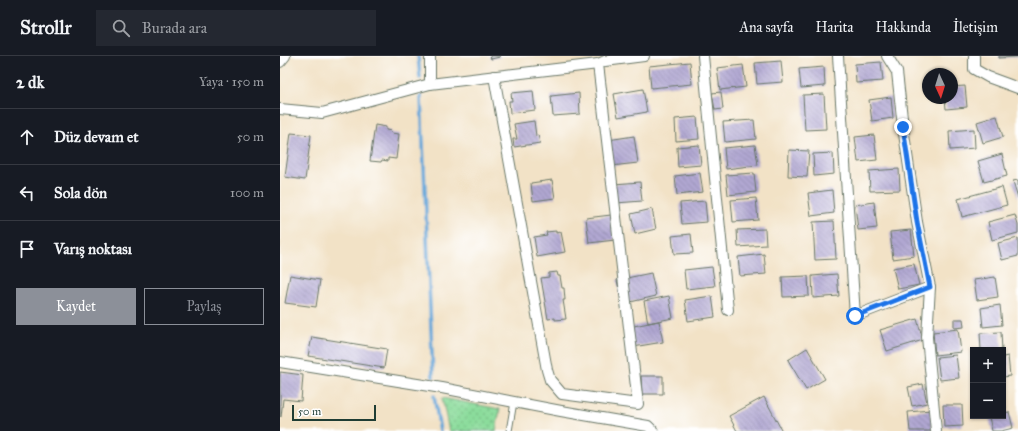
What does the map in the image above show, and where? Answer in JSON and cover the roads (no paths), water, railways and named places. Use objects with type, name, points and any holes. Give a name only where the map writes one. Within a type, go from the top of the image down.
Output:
[{"type":"street","points":[[280,62],[285,56]]},
{"type":"street","points":[[430,56],[430,84]]},
{"type":"street","points":[[280,109],[322,113],[430,84],[603,60],[644,56]]},
{"type":"street","points":[[702,56],[728,310]]},
{"type":"street","points":[[838,56],[855,316],[930,287]]},
{"type":"street","points":[[887,56],[897,72],[903,127],[917,222],[930,287],[927,336],[936,431]]},
{"type":"street","points":[[974,56],[974,70],[1018,89]]},
{"type":"street","points":[[494,76],[550,380],[562,394],[638,404],[603,60]]},
{"type":"street","points":[[280,362],[442,388],[648,426],[653,431]]},
{"type":"lane","points":[[509,431],[514,402]]},
{"type":"waterway","points":[[418,56],[420,78]]},
{"type":"waterway","points":[[421,96],[433,377]]},
{"type":"waterway","points":[[434,396],[440,431]]}]
